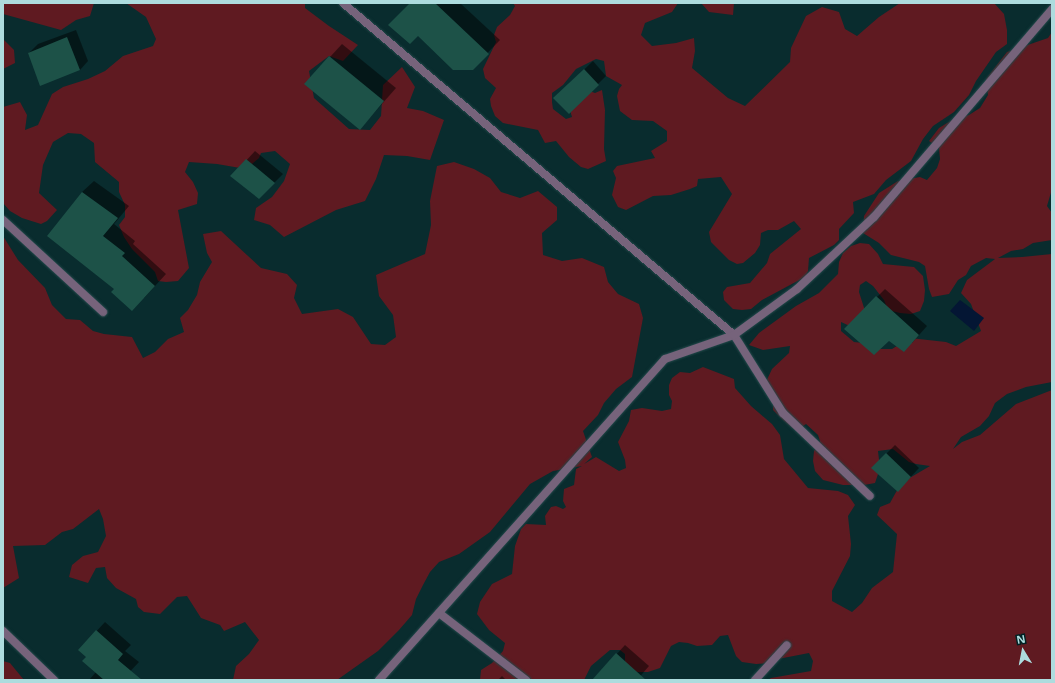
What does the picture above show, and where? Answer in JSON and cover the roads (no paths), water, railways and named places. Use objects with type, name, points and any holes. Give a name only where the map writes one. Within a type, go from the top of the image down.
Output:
[{"type":"street","points":[[343,3],[734,335],[782,413],[870,496]]},
{"type":"street","points":[[379,680],[666,360],[734,335],[797,289],[874,217],[1052,9]]},
{"type":"street","points":[[3,220],[103,312]]},
{"type":"street","points":[[439,613],[526,680]]},
{"type":"street","points":[[3,631],[54,680]]},
{"type":"street","points":[[755,680],[788,645]]},
{"type":"water","points":[[960,300],[984,318],[974,331],[950,311]]}]
